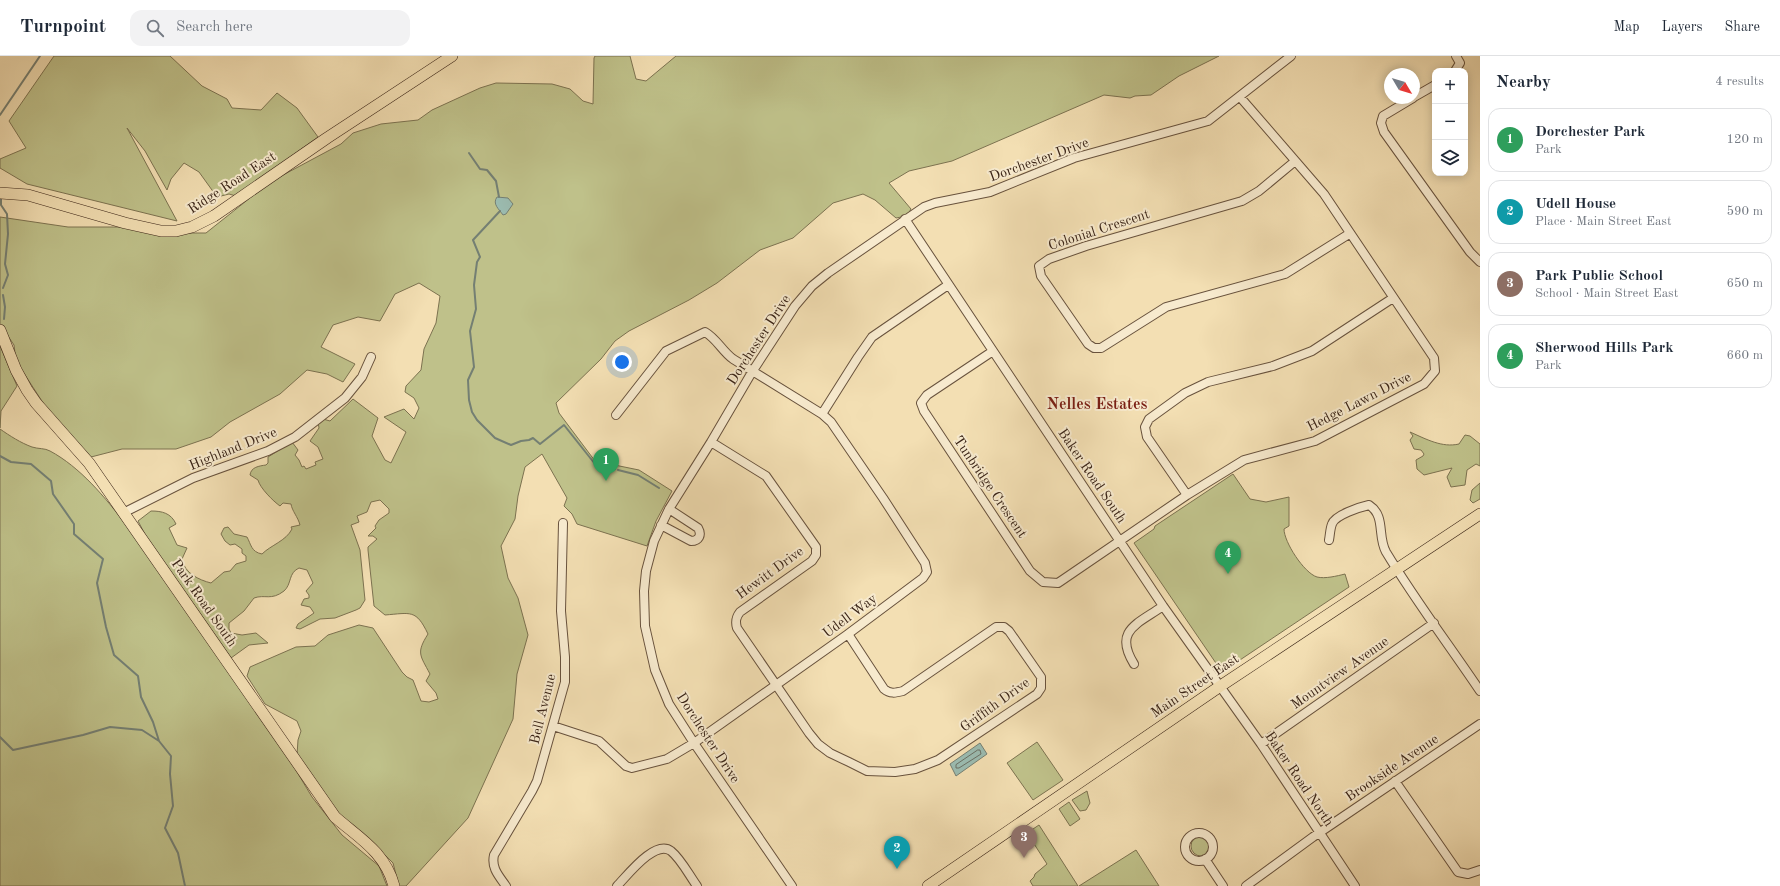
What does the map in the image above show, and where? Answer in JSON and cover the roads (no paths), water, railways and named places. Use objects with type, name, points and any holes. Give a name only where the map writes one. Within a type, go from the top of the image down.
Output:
[{"type":"main road","name":"Ridge Road East","points":[[0,193],[28,195],[125,223],[161,231],[192,227],[214,216],[327,138],[452,56]]},
{"type":"main road","name":"Park Road South","points":[[0,330],[19,375],[36,403],[89,463],[334,817],[379,854],[394,886]]},
{"type":"main road","name":"Main Street East","points":[[928,886],[1219,687],[1480,514]]},
{"type":"street","name":"Dorchester Drive","points":[[789,885],[669,704],[655,670],[645,626],[644,591],[646,571],[654,541],[669,509],[711,442],[752,372],[795,306],[812,286],[828,273],[924,207],[935,203],[990,192],[1074,158],[1208,121],[1291,56]]},
{"type":"street","points":[[1456,56],[1460,63],[1457,68]]},
{"type":"street","points":[[1420,94],[1432,86]]},
{"type":"street","name":"Hedge Lawn Drive","points":[[1120,541],[1187,495],[1244,460],[1315,441],[1424,384],[1435,371],[1434,358],[1394,298],[1348,234],[1324,194],[1294,162],[1240,97]]},
{"type":"street","points":[[1403,104],[1383,116],[1381,123],[1384,132],[1470,252],[1480,262]]},
{"type":"street","name":"Colonial Crescent","points":[[1294,162],[1259,191],[1242,201],[1086,246],[1049,259],[1039,266],[1041,276],[1088,344],[1094,348],[1101,348],[1166,307],[1285,274],[1348,234]]},
{"type":"street","name":"Baker Road South","points":[[905,219],[1163,606],[1219,687]]},
{"type":"street","points":[[822,414],[872,337],[948,285]]},
{"type":"street","points":[[1187,495],[1147,437],[1145,427],[1149,419],[1185,393],[1208,382],[1273,366],[1312,351],[1394,298]]},
{"type":"street","name":"Udell Way","points":[[553,726],[599,741],[626,766],[632,768],[662,761],[694,743],[776,686],[924,578],[927,572],[925,563],[831,422],[822,414],[728,356],[713,336],[704,332],[666,351],[616,415]]},
{"type":"street","name":"Tunbridge Crescent","points":[[992,351],[927,395],[921,402],[924,411],[1030,571],[1043,582],[1058,583],[1120,541]]},
{"type":"street","name":"Highland Drive","points":[[123,513],[193,478],[268,451],[295,437],[345,398],[362,377],[371,357]]},
{"type":"street","name":"Hewitt Drive","points":[[711,442],[766,476],[816,547],[816,555],[812,561],[740,612],[736,619],[737,628],[776,686]]},
{"type":"street","points":[[1329,540],[1332,523],[1336,518],[1362,506],[1369,505],[1375,509],[1379,515],[1385,550],[1480,691]]},
{"type":"street","points":[[661,525],[691,541],[694,541],[699,537],[700,534],[698,528],[669,509]]},
{"type":"street","name":"Bell Avenue","points":[[506,886],[495,870],[492,862],[532,791],[563,693],[566,671],[561,611],[563,523]]},
{"type":"street","points":[[1134,664],[1127,652],[1125,644],[1126,636],[1133,627],[1163,606]]},
{"type":"street","name":"Mountview Avenue","points":[[1260,744],[1434,623]]},
{"type":"street","name":"Griffith Drive","points":[[776,686],[809,733],[818,744],[830,753],[868,771],[895,772],[915,769],[938,760],[1037,694],[1041,688],[1041,677],[1009,631],[1004,627],[996,627],[903,691],[895,693],[889,693],[884,689],[848,634]]},
{"type":"street","name":"Baker Road North","points":[[1219,687],[1260,744],[1356,886]]},
{"type":"street","name":"Brookside Avenue","points":[[1246,886],[1395,781],[1480,724]]},
{"type":"street","points":[[1395,781],[1458,872],[1468,874],[1480,870]]},
{"type":"street","points":[[617,886],[641,860],[650,853],[660,849],[671,851],[697,886]]},
{"type":"street","points":[[1206,859],[1223,886]]},
{"type":"water","points":[[497,197],[508,198],[513,204],[506,214],[503,215],[497,206],[495,202]]},
{"type":"water","points":[[980,743],[987,754],[956,776],[950,764]]},
{"type":"waterway","points":[[0,115],[40,56]]},
{"type":"waterway","points":[[469,153],[480,169],[487,170],[496,181],[499,197]]},
{"type":"waterway","points":[[1,199],[1,205],[7,214],[8,234],[5,264],[8,275],[3,288]]},
{"type":"waterway","points":[[500,211],[473,240],[480,257],[477,262],[474,285],[476,309],[470,331],[474,367],[468,380],[469,400],[472,412],[477,420],[495,438],[511,445],[533,438],[540,444],[564,425],[595,464],[615,469]]},
{"type":"waterway","points":[[3,295],[5,307],[4,319]]},
{"type":"waterway","points":[[0,456],[11,462],[31,464],[51,481],[53,494],[74,524],[74,534],[103,559],[97,583],[106,627],[114,655],[138,676],[141,697],[153,722],[159,741],[171,756],[170,774],[173,806],[165,828],[178,853],[185,886]]},
{"type":"waterway","points":[[618,470],[638,475],[659,488]]},
{"type":"waterway","points":[[0,737],[13,750],[83,735],[110,727],[142,730],[159,741]]},
{"type":"place","name":"Dorchester Park","points":[[606,481]]},
{"type":"place","name":"Sherwood Hills Park","points":[[1228,574]]},
{"type":"place","name":"Park Public School","points":[[1024,858]]},
{"type":"place","name":"Udell House","points":[[897,869]]},
{"type":"district","name":"Nelles Estates","points":[[1097,405]]}]
